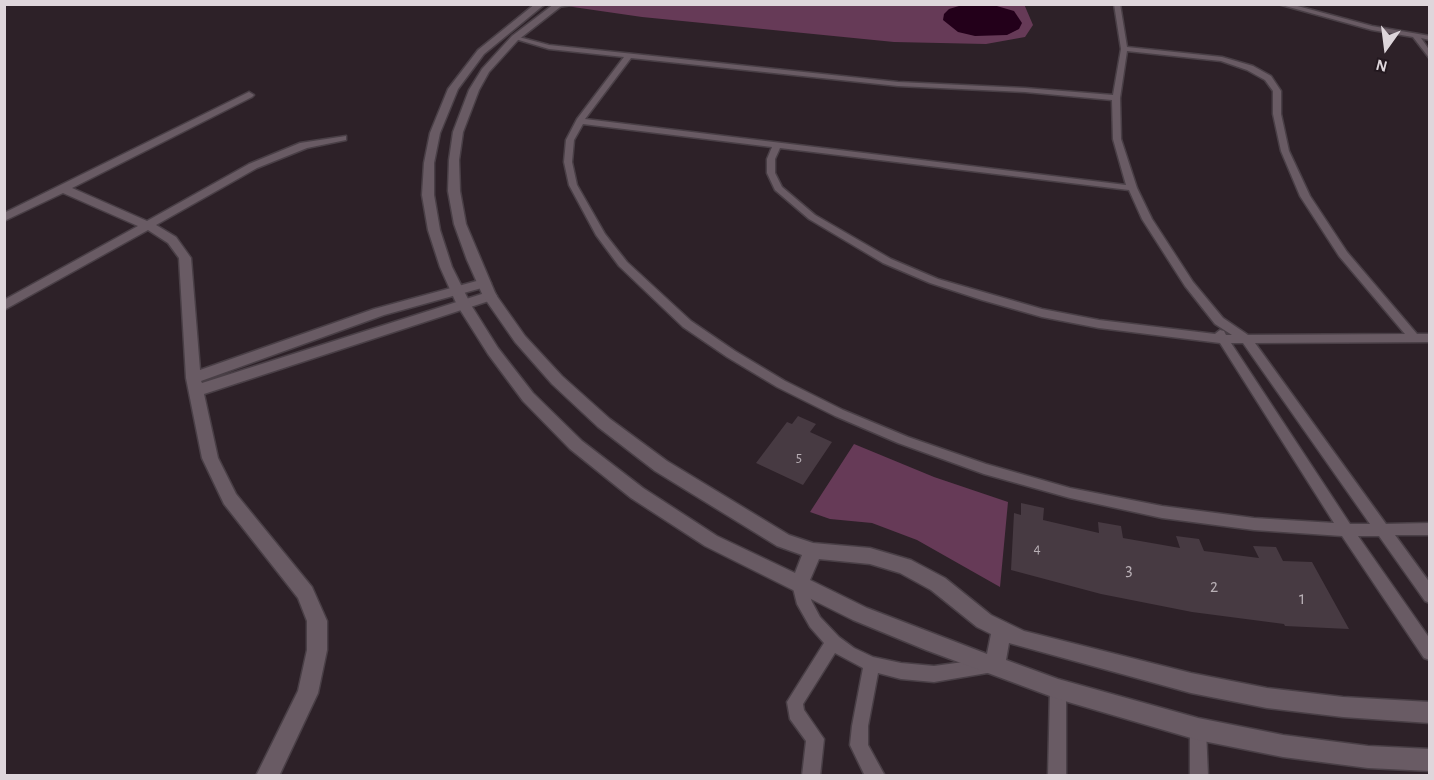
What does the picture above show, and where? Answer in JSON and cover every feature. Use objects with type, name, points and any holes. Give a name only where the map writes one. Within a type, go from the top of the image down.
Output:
[{"type":"street","points":[[553,5],[515,38],[492,63],[474,90],[458,132],[454,160],[454,191],[460,224],[487,289],[520,339],[557,380],[604,423],[661,466],[783,541],[813,551],[870,556],[905,566],[938,584],[968,610],[1002,630],[1041,646],[1202,686],[1343,708],[1430,712]]},
{"type":"street","points":[[553,5],[499,36],[466,70],[448,100],[435,133],[429,163],[428,195],[434,230],[460,298],[493,351],[528,397],[576,445],[637,493],[711,541],[799,585],[915,637],[1058,689],[1198,729],[1282,746],[1368,757],[1430,760]]},
{"type":"street","points":[[4,218],[249,95]]},
{"type":"street","points":[[4,306],[278,155],[304,145],[342,138]]},
{"type":"street","points":[[64,189],[149,226],[172,240],[185,258],[194,384],[210,458],[231,499],[305,592],[317,621],[317,650],[308,693],[267,776]]},
{"type":"street","points":[[194,384],[353,340],[487,289]]},
{"type":"street","points":[[194,384],[396,306],[460,298]]},
{"type":"street","points":[[346,324],[353,340]]},
{"type":"street","points":[[799,585],[813,551]]},
{"type":"street","points":[[995,666],[1002,630]]},
{"type":"lane","points":[[553,5],[576,4]]},
{"type":"lane","points":[[1118,4],[1124,49],[1116,98],[1117,139],[1132,188],[1165,249],[1219,321],[1247,340],[1430,596]]},
{"type":"lane","points":[[1281,4],[1342,21],[1430,38]]},
{"type":"lane","points":[[1415,35],[1430,57]]},
{"type":"lane","points":[[515,38],[543,46],[898,84],[1025,90],[1116,98]]},
{"type":"lane","points":[[1124,49],[1222,59],[1250,68],[1268,78],[1277,91],[1277,114],[1285,151],[1305,196],[1342,254],[1414,338]]},
{"type":"lane","points":[[629,55],[580,120],[570,140],[568,162],[573,185],[601,235],[623,264],[652,293],[687,324],[781,384],[839,413],[903,440],[984,469],[1070,493],[1173,514],[1254,524],[1346,530],[1430,530]]},
{"type":"lane","points":[[580,120],[1132,188]]},
{"type":"lane","points":[[777,145],[771,159],[771,173],[778,188],[785,195],[846,239],[915,273],[976,295],[1042,314],[1109,326],[1222,339],[1430,338]]},
{"type":"lane","points":[[1219,321],[1222,339],[1346,530],[1430,652]]},
{"type":"lane","points":[[799,585],[805,604],[815,622],[833,642],[848,653],[872,664],[902,671],[934,674],[995,666]]},
{"type":"lane","points":[[811,776],[815,738],[796,713],[795,702],[833,642]]},
{"type":"lane","points":[[872,664],[860,726],[859,745],[867,764],[876,776]]},
{"type":"lane","points":[[1057,776],[1058,689]]},
{"type":"lane","points":[[1198,729],[1199,776]]},
{"type":"shaded area","points":[[569,4],[1024,4],[1033,25],[1025,37],[986,44],[894,42],[642,17],[566,6]]},
{"type":"shaded area","points":[[990,4],[1014,11],[1022,23],[1019,29],[1007,35],[975,36],[958,32],[943,20],[944,14],[949,9]]},
{"type":"shaded area","points":[[854,444],[934,477],[1008,502],[1000,587],[917,540],[872,523],[830,519],[810,512]]},
{"type":"building","points":[[798,416],[816,424],[810,432],[832,442],[803,485],[756,463],[787,422],[792,424]]},
{"type":"building","points":[[1021,503],[1044,508],[1043,520],[1099,533],[1098,522],[1121,526],[1123,538],[1180,548],[1176,536],[1199,539],[1204,551],[1259,558],[1253,546],[1276,547],[1283,561],[1312,562],[1349,629],[1285,626],[1284,624],[1192,612],[1101,594],[1011,570],[1014,513],[1021,515]]}]
